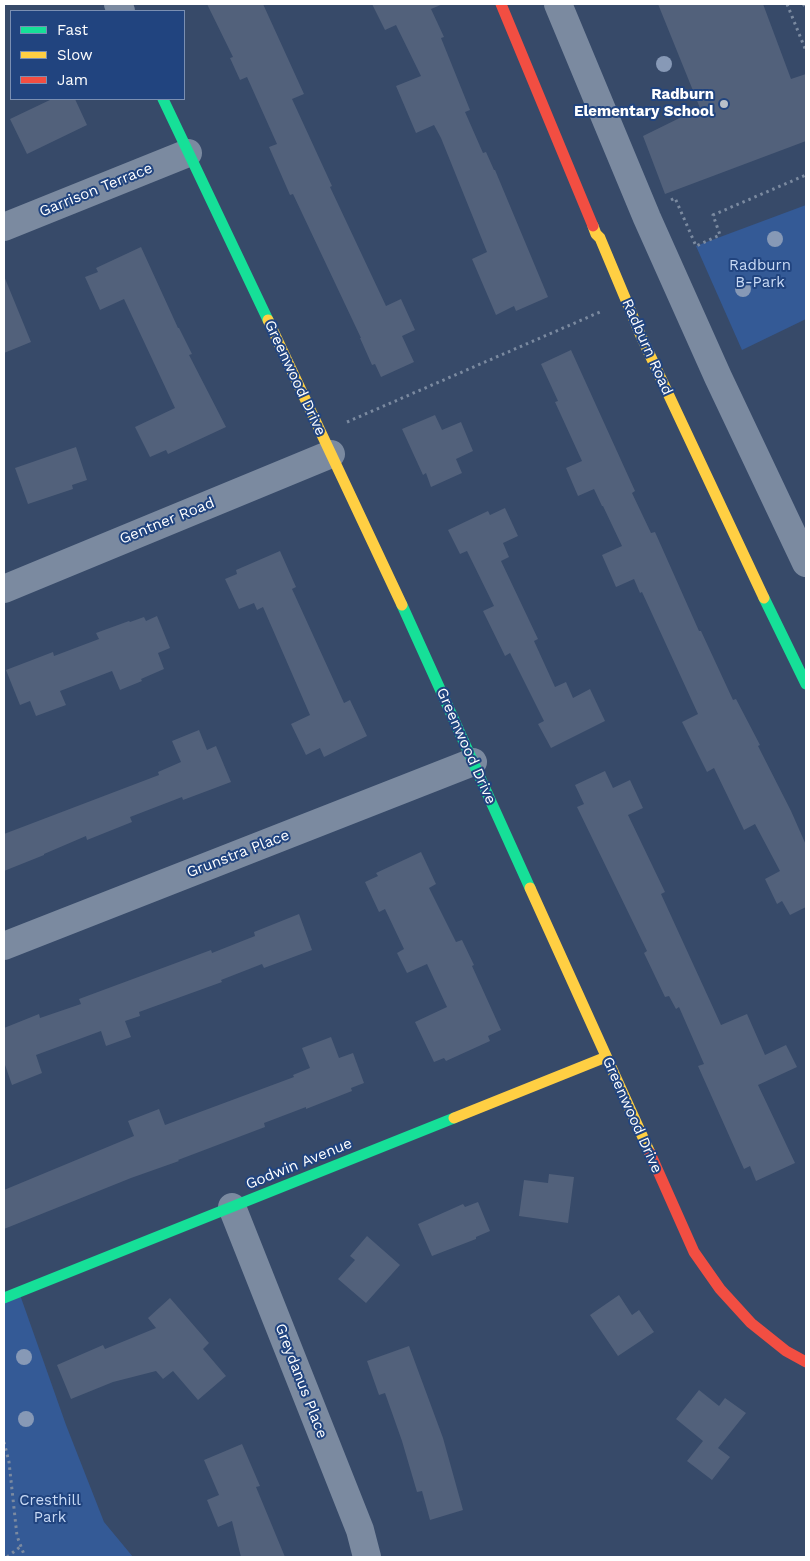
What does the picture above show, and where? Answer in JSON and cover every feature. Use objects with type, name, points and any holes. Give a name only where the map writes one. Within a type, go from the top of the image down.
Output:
[{"type":"street","name":"Radburn Road","points":[[501,4],[596,234],[600,238],[626,301],[731,530],[806,684]]},
{"type":"street","points":[[558,4],[645,213],[718,377],[806,563]]},
{"type":"street","name":"Greenwood Drive","points":[[163,100],[414,630],[694,1252],[720,1289],[750,1323],[786,1351],[806,1362]]},
{"type":"street","name":"Garrison Terrace","points":[[4,227],[188,152]]},
{"type":"street","name":"Gentner Road","points":[[4,589],[331,454]]},
{"type":"street","name":"Grunstra Place","points":[[4,946],[473,762]]},
{"type":"street","name":"Godwin Avenue","points":[[4,1298],[606,1057]]},
{"type":"street","name":"Greydanus Place","points":[[232,1206],[360,1530],[367,1557]]},
{"type":"path","points":[[787,4],[806,51]]},
{"type":"path","points":[[803,4],[806,7]]},
{"type":"path","points":[[645,213],[675,198],[696,246],[720,235],[713,215],[806,175]]},
{"type":"path","points":[[340,424],[626,301]]},
{"type":"path","points":[[4,1442],[20,1547],[25,1557]]},
{"type":"path","points":[[7,1557],[20,1547]]},
{"type":"green space","name":"Radburn B-Park","points":[[806,205],[806,319],[742,350],[696,246]]},
{"type":"green space","name":"Cresthill Park","points":[[19,1292],[66,1425],[104,1522],[133,1557],[4,1557],[4,1298]]},
{"type":"building","points":[[207,4],[263,4],[304,94],[292,99],[332,186],[330,187],[386,306],[401,299],[415,330],[402,336],[414,362],[381,377],[375,364],[372,365],[293,194],[290,195],[269,147],[277,144],[247,77],[240,80],[230,58],[233,57]]},
{"type":"building","points":[[372,4],[443,4],[431,9],[444,37],[441,38],[470,110],[465,112],[483,153],[486,152],[495,170],[548,297],[516,311],[514,306],[496,315],[472,259],[487,252],[441,138],[434,125],[416,133],[396,86],[421,76],[396,25],[385,30]]},
{"type":"building","points":[[658,4],[763,4],[791,79],[806,74],[806,141],[665,194],[643,136],[700,108]]},
{"type":"building","points":[[50,100],[75,100],[87,125],[27,154],[10,119]]},
{"type":"building","points":[[141,247],[192,354],[189,355],[226,427],[168,454],[166,450],[150,457],[135,427],[175,408],[124,299],[100,310],[85,277],[98,272],[96,268]]},
{"type":"building","points":[[4,276],[31,342],[4,353]]},
{"type":"building","points":[[571,350],[635,491],[632,493],[651,533],[655,532],[699,631],[701,631],[733,700],[736,699],[760,745],[758,746],[806,845],[806,907],[790,915],[782,901],[777,904],[765,879],[780,871],[755,824],[744,830],[714,768],[707,772],[682,722],[698,714],[642,592],[640,593],[634,579],[616,587],[602,555],[622,546],[603,506],[594,489],[578,496],[566,468],[582,461],[555,402],[558,401],[541,364]]},
{"type":"building","points":[[435,415],[442,430],[461,422],[473,451],[456,459],[462,473],[431,487],[426,473],[423,475],[402,429]]},
{"type":"building","points":[[76,447],[87,480],[72,485],[73,489],[28,504],[15,468]]},
{"type":"building","points":[[505,508],[518,536],[503,543],[509,557],[501,561],[538,639],[534,641],[555,687],[566,682],[573,698],[590,689],[605,721],[551,748],[538,724],[544,721],[510,653],[505,656],[483,611],[494,606],[467,551],[460,554],[448,530],[488,511],[490,515]]},
{"type":"building","points":[[280,551],[296,587],[292,589],[344,703],[350,700],[367,736],[324,757],[320,748],[306,755],[291,724],[310,715],[263,607],[257,610],[254,603],[239,609],[225,579],[237,574],[236,570]]},
{"type":"building","points":[[157,616],[170,648],[158,653],[164,669],[120,690],[112,671],[60,691],[66,705],[36,716],[30,701],[20,705],[6,670],[53,652],[54,656],[99,639],[96,633],[129,621],[144,617],[146,621]]},
{"type":"building","points":[[199,730],[207,750],[216,746],[231,782],[183,800],[182,797],[130,817],[132,822],[87,840],[86,836],[4,871],[4,834],[159,775],[158,772],[181,762],[172,741]]},
{"type":"building","points":[[605,771],[613,788],[630,780],[643,808],[628,815],[665,892],[661,894],[721,1025],[747,1014],[765,1055],[786,1045],[797,1067],[758,1085],[795,1163],[756,1181],[750,1166],[744,1169],[698,1066],[704,1064],[679,1007],[676,1009],[669,996],[665,997],[644,953],[647,951],[577,807],[584,804],[575,785]]},
{"type":"building","points":[[421,852],[436,884],[429,888],[456,942],[462,940],[501,1030],[488,1036],[490,1041],[446,1061],[444,1058],[434,1062],[415,1022],[447,1007],[427,964],[407,973],[397,953],[404,949],[385,909],[379,912],[365,882],[378,876],[376,873]]},
{"type":"building","points":[[299,914],[312,950],[264,968],[262,964],[221,980],[222,982],[139,1012],[140,1016],[125,1021],[131,1037],[106,1046],[101,1031],[36,1055],[42,1073],[12,1085],[4,1062],[4,1028],[39,1014],[40,1018],[81,1004],[79,999],[211,950],[212,953],[255,936],[254,932]]},
{"type":"building","points":[[331,1037],[339,1058],[353,1053],[364,1083],[351,1088],[352,1091],[264,1123],[265,1127],[4,1229],[4,1190],[134,1136],[128,1121],[159,1109],[165,1125],[294,1077],[293,1075],[310,1068],[302,1048]]},
{"type":"building","points":[[549,1174],[574,1177],[568,1223],[519,1216],[524,1180],[548,1183]]},
{"type":"building","points":[[478,1202],[490,1231],[476,1237],[476,1239],[432,1256],[418,1224],[463,1204],[465,1207]]},
{"type":"building","points":[[367,1236],[400,1265],[366,1303],[338,1279],[355,1260],[350,1256]]},
{"type":"building","points":[[619,1295],[632,1315],[639,1310],[654,1332],[618,1356],[590,1315]]},
{"type":"building","points":[[170,1298],[209,1343],[203,1349],[226,1376],[198,1400],[173,1371],[163,1379],[156,1371],[113,1382],[71,1399],[57,1365],[103,1345],[105,1349],[156,1328],[148,1318]]},
{"type":"building","points":[[409,1346],[443,1438],[463,1510],[430,1520],[422,1491],[417,1492],[385,1393],[379,1395],[367,1361]]},
{"type":"building","points":[[699,1390],[719,1406],[725,1398],[746,1413],[718,1448],[730,1457],[712,1480],[687,1461],[703,1441],[676,1419]]},
{"type":"building","points":[[242,1444],[260,1486],[256,1487],[285,1557],[241,1557],[232,1521],[218,1527],[207,1500],[219,1495],[204,1460]]},
{"type":"traffic: fast","points":[[163,100],[268,320]]},
{"type":"traffic: fast","points":[[764,598],[806,684]]},
{"type":"traffic: fast","points":[[402,605],[530,888]]},
{"type":"traffic: fast","points":[[4,1298],[454,1118]]},
{"type":"traffic: slow","points":[[593,226],[600,238],[641,336],[764,598]]},
{"type":"traffic: slow","points":[[268,320],[402,605]]},
{"type":"traffic: slow","points":[[530,888],[650,1153]]},
{"type":"traffic: slow","points":[[454,1118],[606,1057]]},
{"type":"traffic: jam","points":[[501,4],[593,226]]},
{"type":"traffic: jam","points":[[650,1153],[694,1252],[720,1289],[751,1323],[786,1351],[806,1362]]},
{"type":"place","name":"Radburn Elementary School","points":[[724,104]]}]
